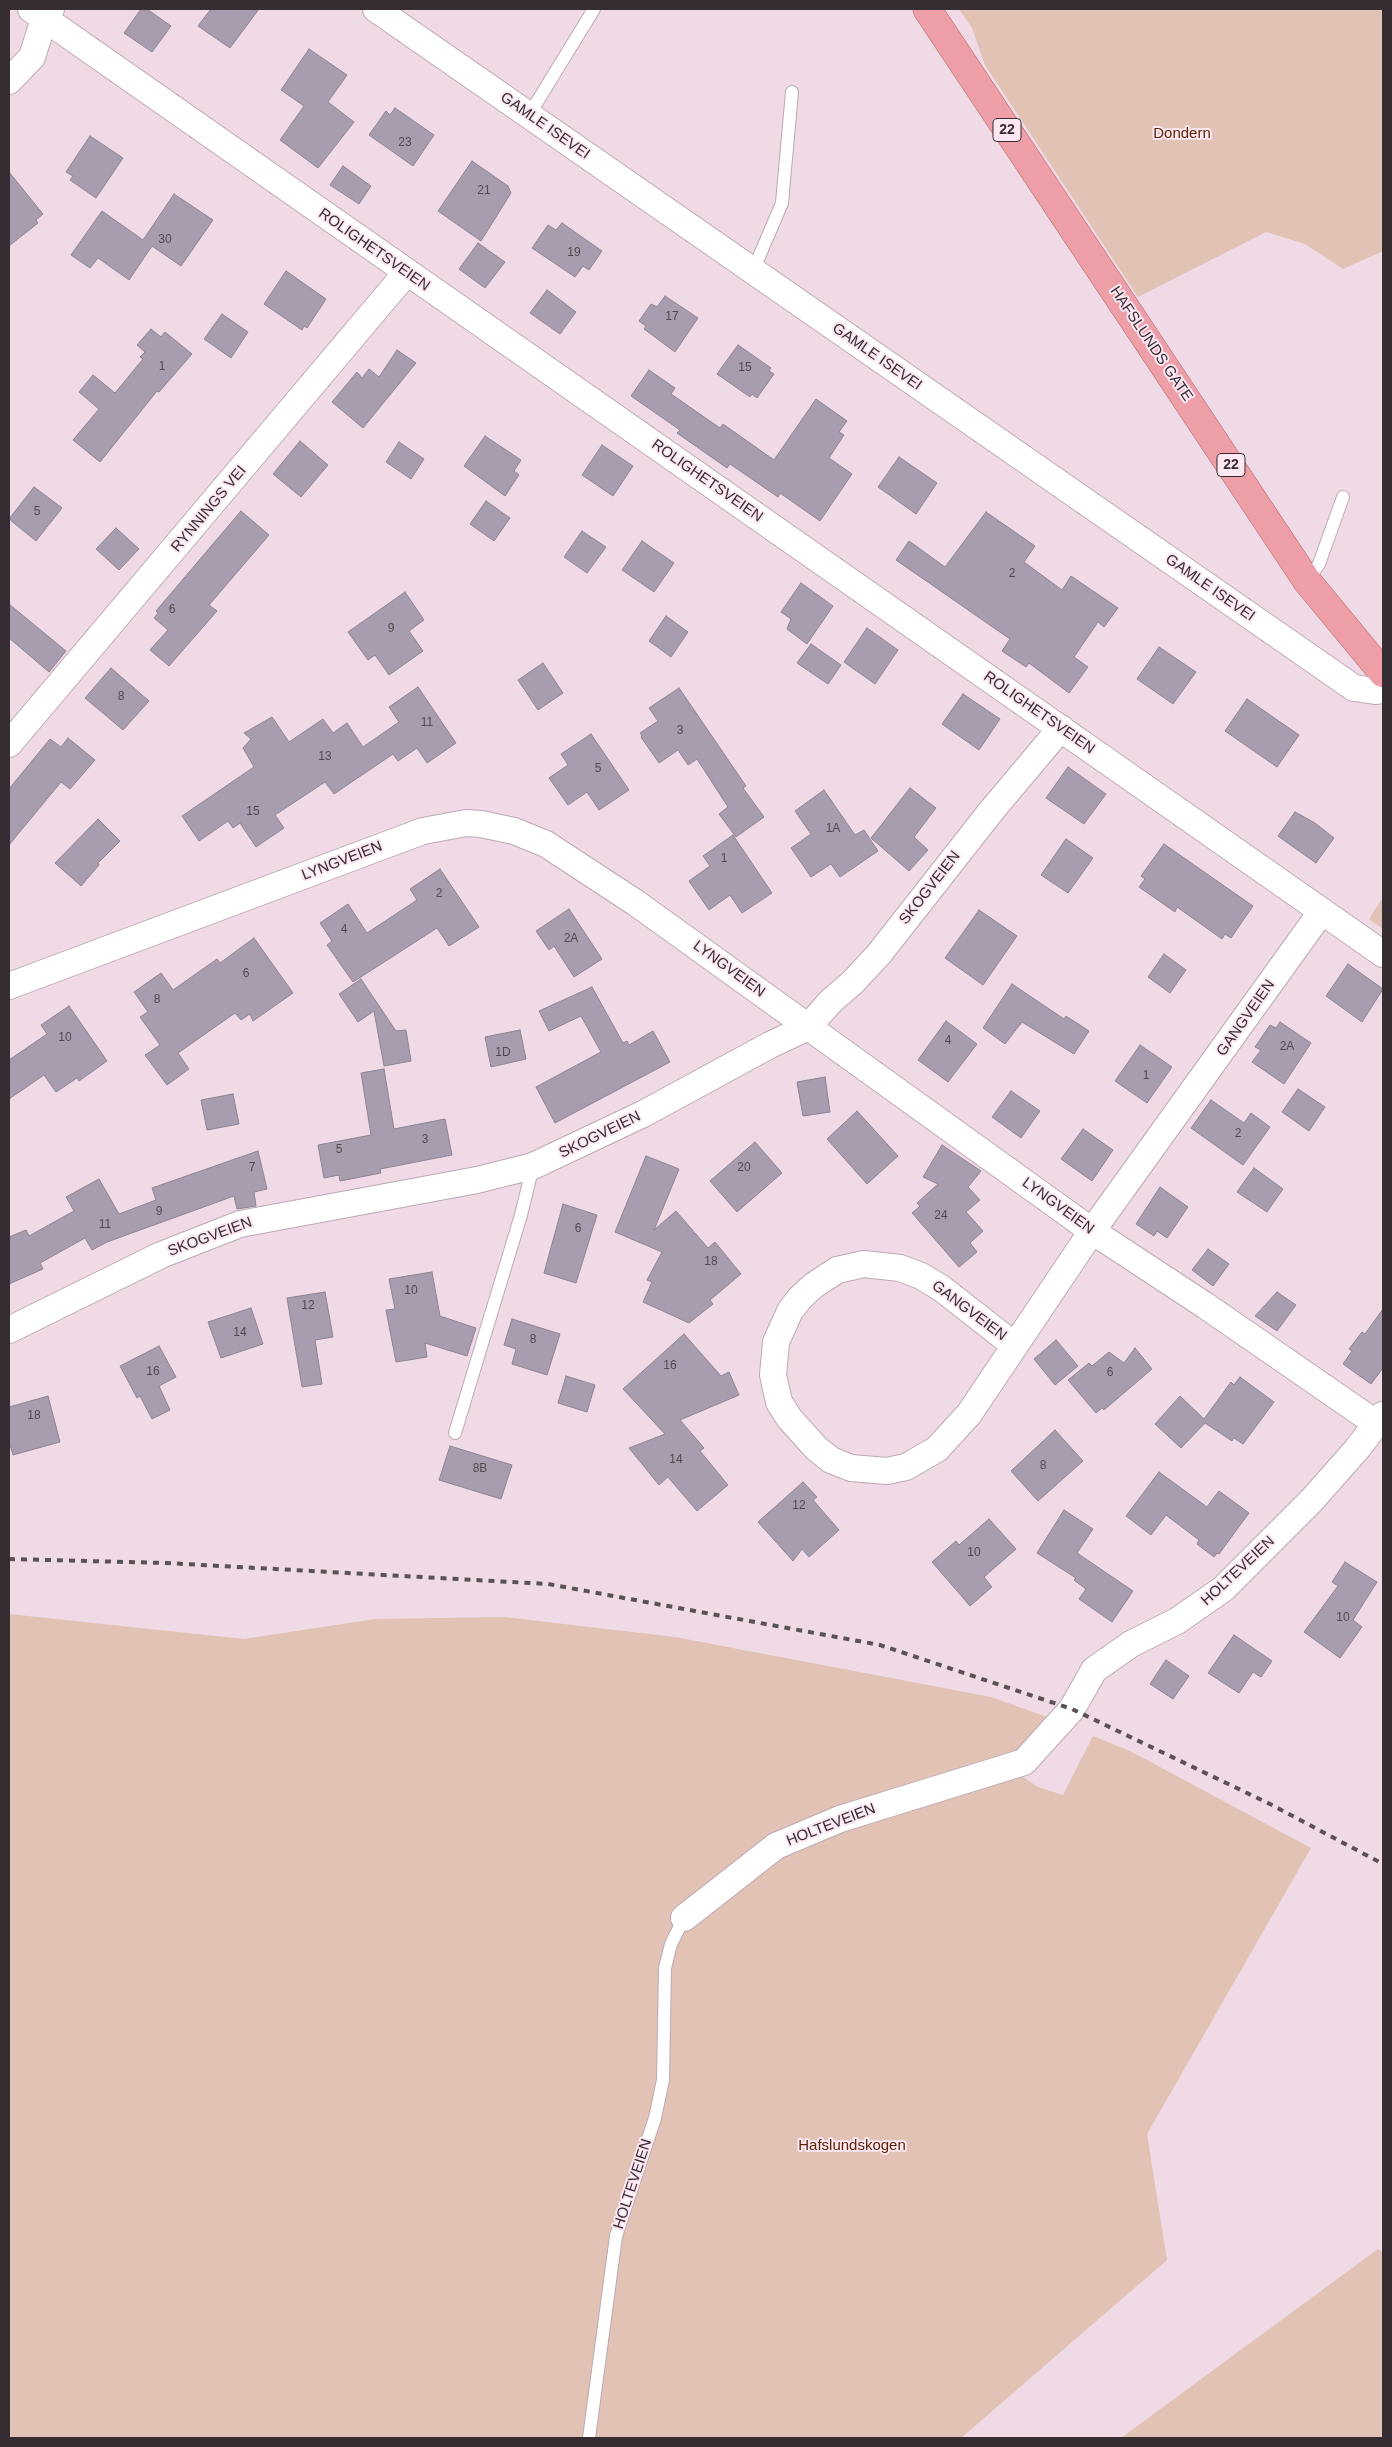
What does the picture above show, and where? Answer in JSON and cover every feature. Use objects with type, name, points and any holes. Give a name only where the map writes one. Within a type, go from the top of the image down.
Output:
[{"type":"highway","name":"HAFSLUNDS GATE","points":[[927,9],[1307,581],[1383,673]]},
{"type":"street","name":"GAMLE ISEVEI","points":[[376,9],[1354,688],[1375,692],[1383,690]]},
{"type":"street","points":[[9,81],[32,57],[42,12]]},
{"type":"street","name":"ROLIGHETSVEIEN","points":[[42,12],[560,380],[1383,954]]},
{"type":"street","name":"RYNNINGS VEI","points":[[9,744],[407,272]]},
{"type":"street","name":"SKOGVEIEN","points":[[9,1330],[161,1255],[240,1224],[477,1180],[533,1166],[643,1114],[770,1045],[808,1027],[831,1001],[853,982],[879,954],[986,818],[1061,728]]},
{"type":"street","name":"LYNGVEIEN","points":[[9,986],[423,831],[450,825],[481,824],[514,831],[546,844],[636,903],[1092,1231],[1380,1420]]},
{"type":"street","name":"GANGVEIEN","points":[[1014,1345],[941,1288],[921,1276],[900,1268],[864,1264],[837,1270],[813,1286],[800,1298],[790,1311],[776,1342],[773,1375],[779,1402],[789,1418],[817,1449],[831,1460],[851,1468],[887,1471],[906,1467],[921,1460],[936,1449],[953,1434],[969,1414],[1092,1231],[1322,911]]},
{"type":"street","name":"HOLTEVEIEN","points":[[684,1918],[776,1846],[840,1819],[1024,1762],[1072,1709],[1094,1670],[1131,1644],[1177,1621],[1224,1589],[1312,1500],[1380,1420]]},
{"type":"lane","points":[[529,115],[594,9]]},
{"type":"lane","points":[[753,271],[782,203],[792,92]]},
{"type":"lane","points":[[1307,581],[1319,564],[1343,497]]},
{"type":"lane","points":[[455,1433],[521,1215],[533,1166]]},
{"type":"lane","name":"HOLTEVEIEN","points":[[589,2438],[616,2236],[655,2118],[663,2080],[665,1968],[671,1944],[684,1918]]},
{"type":"green space","name":"Dondern","points":[[959,9],[1383,9],[1383,251],[1343,269],[1305,244],[1266,232],[1138,297],[985,65],[972,28]]},
{"type":"green space","points":[[1381,900],[1383,902],[1383,929],[1369,919]]},
{"type":"green space","name":"Hafslundskogen","points":[[9,1614],[244,1639],[375,1619],[504,1617],[675,1637],[991,1697],[1050,1718],[1029,1742],[1000,1762],[1038,1787],[1063,1795],[1093,1736],[1130,1751],[1311,1848],[1147,2134],[1167,2260],[961,2438],[9,2438]]},
{"type":"green space","points":[[1378,2249],[1383,2253],[1383,2438],[1121,2438]]},
{"type":"building","points":[[141,9],[147,9],[171,26],[152,52],[124,33]]},
{"type":"building","points":[[211,9],[259,9],[230,48],[198,26]]},
{"type":"building","points":[[309,49],[347,75],[328,102],[354,122],[318,168],[280,140],[304,106],[281,90]]},
{"type":"building","points":[[395,108],[434,135],[413,166],[369,135],[386,111],[390,115]]},
{"type":"building","points":[[90,136],[123,158],[96,198],[70,180],[73,176],[66,172]]},
{"type":"building","points":[[472,161],[508,186],[511,193],[481,241],[438,211]]},
{"type":"building","points":[[343,166],[371,186],[359,204],[330,185]]},
{"type":"building","points":[[9,172],[43,214],[36,220],[38,223],[9,246]]},
{"type":"building","points":[[174,194],[213,220],[181,266],[152,246],[129,280],[98,258],[90,268],[71,255],[102,211],[143,240]]},
{"type":"building","points":[[562,223],[602,251],[589,270],[583,266],[575,277],[532,248],[548,225],[556,230]]},
{"type":"building","points":[[478,243],[505,262],[485,288],[459,269]]},
{"type":"building","points":[[286,271],[326,299],[307,328],[304,326],[302,330],[264,304]]},
{"type":"building","points":[[547,290],[576,312],[560,334],[530,313]]},
{"type":"building","points":[[665,296],[698,318],[675,352],[644,329],[646,326],[639,321],[651,304],[657,307]]},
{"type":"building","points":[[222,314],[248,332],[231,358],[204,339]]},
{"type":"building","points":[[151,329],[161,337],[165,332],[192,354],[159,392],[157,391],[100,462],[73,440],[99,409],[79,392],[93,375],[115,393],[143,359],[140,357],[145,352],[137,345]]},
{"type":"building","points":[[738,345],[771,368],[769,371],[774,374],[757,398],[752,394],[750,397],[717,374]]},
{"type":"building","points":[[397,350],[416,363],[363,428],[332,402],[357,372],[362,378],[369,369],[379,377]]},
{"type":"building","points":[[649,370],[675,388],[671,394],[720,428],[723,424],[774,460],[816,399],[847,421],[839,432],[844,435],[829,458],[852,474],[820,521],[780,493],[778,497],[730,464],[727,468],[677,433],[680,430],[631,396]]},
{"type":"building","points":[[485,436],[521,460],[514,471],[519,475],[505,496],[464,466]]},
{"type":"building","points":[[300,441],[328,465],[301,497],[273,474]]},
{"type":"building","points":[[399,442],[424,459],[411,479],[386,462]]},
{"type":"building","points":[[602,445],[633,466],[613,496],[582,475]]},
{"type":"building","points":[[899,457],[937,483],[916,514],[878,487]]},
{"type":"building","points":[[34,487],[62,508],[36,541],[9,519]]},
{"type":"building","points":[[486,501],[510,518],[494,541],[470,524]]},
{"type":"building","points":[[241,511],[269,535],[209,605],[217,611],[169,666],[150,650],[168,630],[154,618],[158,613],[156,611]]},
{"type":"building","points":[[986,512],[1035,546],[1024,562],[1062,590],[1071,576],[1118,608],[1104,627],[1098,622],[1074,657],[1088,667],[1069,693],[1029,663],[1026,667],[1002,651],[1010,639],[896,560],[909,541],[945,567]]},
{"type":"building","points":[[116,528],[139,549],[119,570],[96,549]]},
{"type":"building","points":[[582,531],[606,547],[587,573],[564,557]]},
{"type":"building","points":[[642,541],[674,563],[654,592],[622,570]]},
{"type":"building","points":[[801,583],[833,606],[807,644],[787,629],[791,619],[781,612]]},
{"type":"building","points":[[405,592],[424,620],[409,631],[423,651],[389,675],[375,655],[368,660],[348,632]]},
{"type":"building","points":[[9,604],[66,651],[49,672],[9,638]]},
{"type":"building","points":[[666,616],[688,632],[671,657],[649,641]]},
{"type":"building","points":[[867,628],[898,650],[875,684],[844,662]]},
{"type":"building","points":[[811,644],[841,665],[828,684],[797,663]]},
{"type":"building","points":[[1159,647],[1196,672],[1173,704],[1137,679]]},
{"type":"building","points":[[543,663],[563,693],[538,710],[518,680]]},
{"type":"building","points":[[111,668],[149,701],[123,730],[85,698]]},
{"type":"building","points":[[418,687],[456,743],[427,763],[417,748],[398,761],[393,754],[334,794],[325,782],[275,815],[284,828],[256,847],[240,823],[233,828],[228,821],[199,841],[182,816],[254,767],[243,748],[251,739],[244,733],[272,717],[289,742],[323,719],[333,733],[347,723],[363,747],[399,722],[389,707]]},
{"type":"building","points":[[679,688],[746,786],[743,788],[764,817],[736,837],[719,814],[728,807],[697,759],[688,765],[678,750],[659,763],[641,737],[640,733],[658,721],[649,708]]},
{"type":"building","points":[[963,694],[1000,719],[979,750],[942,724]]},
{"type":"building","points":[[1247,699],[1299,735],[1277,767],[1225,731]]},
{"type":"building","points":[[591,734],[629,790],[599,810],[587,792],[568,805],[549,778],[568,765],[561,754]]},
{"type":"building","points":[[68,738],[95,760],[70,789],[61,782],[9,845],[9,789],[50,739],[61,747]]},
{"type":"building","points":[[1068,767],[1106,794],[1084,824],[1046,798]]},
{"type":"building","points":[[910,788],[936,808],[914,837],[928,850],[909,871],[871,838]]},
{"type":"building","points":[[824,790],[855,835],[864,830],[878,851],[840,877],[831,864],[811,877],[791,848],[811,834],[795,811]]},
{"type":"building","points":[[1295,812],[1315,823],[1334,838],[1316,863],[1278,836]]},
{"type":"building","points":[[98,819],[120,841],[98,863],[99,865],[81,886],[55,863]]},
{"type":"building","points":[[733,835],[772,893],[742,913],[730,895],[709,910],[689,881],[710,866],[703,856]]},
{"type":"building","points":[[1066,839],[1093,858],[1068,893],[1041,875]]},
{"type":"building","points":[[1164,844],[1253,906],[1231,938],[1225,934],[1222,939],[1177,907],[1175,912],[1139,887],[1145,879],[1141,876]]},
{"type":"building","points":[[440,869],[479,927],[449,946],[437,928],[353,982],[327,945],[332,941],[320,923],[348,904],[367,933],[417,900],[410,889]]},
{"type":"building","points":[[569,909],[602,959],[574,977],[554,946],[549,950],[536,931]]},
{"type":"building","points":[[979,910],[1017,936],[983,985],[945,958]]},
{"type":"building","points":[[254,938],[293,993],[253,1021],[250,1014],[241,1020],[235,1013],[178,1053],[189,1069],[167,1085],[145,1055],[160,1045],[140,1017],[148,1012],[134,992],[161,973],[173,990],[217,959],[220,963]]},
{"type":"building","points":[[1164,954],[1186,970],[1170,993],[1148,977]]},
{"type":"building","points":[[1348,964],[1383,989],[1362,1022],[1326,996]]},
{"type":"building","points":[[361,979],[396,1031],[406,1030],[411,1061],[384,1066],[374,1011],[358,1022],[339,994]]},
{"type":"building","points":[[1012,984],[1064,1019],[1066,1016],[1089,1031],[1074,1054],[1022,1022],[1005,1044],[983,1028]]},
{"type":"building","points":[[592,987],[623,1043],[627,1041],[629,1045],[653,1031],[670,1062],[555,1123],[536,1087],[601,1052],[581,1016],[549,1031],[539,1011]]},
{"type":"building","points":[[69,1006],[107,1061],[79,1081],[77,1078],[56,1092],[44,1075],[9,1099],[9,1060],[47,1034],[41,1025]]},
{"type":"building","points":[[946,1021],[977,1044],[948,1082],[918,1060]]},
{"type":"building","points":[[1280,1022],[1311,1043],[1284,1084],[1252,1062],[1261,1050],[1255,1047],[1270,1025],[1276,1028]]},
{"type":"building","points":[[520,1030],[526,1059],[491,1067],[485,1037]]},
{"type":"building","points":[[1140,1045],[1172,1067],[1147,1103],[1115,1081]]},
{"type":"building","points":[[384,1069],[394,1129],[445,1119],[452,1155],[380,1169],[381,1173],[340,1181],[339,1175],[324,1178],[318,1145],[371,1135],[361,1073]]},
{"type":"building","points":[[825,1077],[830,1112],[803,1116],[797,1082]]},
{"type":"building","points":[[1298,1089],[1325,1107],[1309,1131],[1282,1112]]},
{"type":"building","points":[[1011,1091],[1040,1111],[1021,1138],[992,1117]]},
{"type":"building","points":[[233,1094],[239,1124],[207,1130],[201,1100]]},
{"type":"building","points":[[1211,1100],[1244,1123],[1251,1113],[1270,1127],[1243,1165],[1191,1128]]},
{"type":"building","points":[[857,1111],[898,1156],[867,1184],[827,1139]]},
{"type":"building","points":[[1083,1129],[1113,1150],[1092,1181],[1061,1159]]},
{"type":"building","points":[[755,1142],[782,1173],[737,1212],[710,1181]]},
{"type":"building","points":[[942,1145],[981,1171],[968,1187],[980,1200],[966,1212],[983,1231],[970,1243],[977,1252],[959,1267],[912,1213],[920,1206],[917,1203],[938,1184],[923,1177]]},
{"type":"building","points":[[258,1151],[267,1189],[254,1192],[256,1206],[237,1209],[234,1196],[107,1242],[92,1250],[85,1238],[40,1263],[43,1269],[9,1284],[9,1237],[26,1230],[29,1236],[74,1211],[66,1197],[99,1179],[119,1214],[156,1200],[152,1188]]},
{"type":"building","points":[[646,1156],[679,1169],[654,1230],[676,1211],[708,1248],[715,1242],[741,1274],[710,1300],[713,1304],[689,1323],[643,1302],[652,1282],[647,1280],[662,1252],[615,1232]]},
{"type":"building","points":[[1254,1168],[1283,1189],[1267,1212],[1237,1192]]},
{"type":"building","points":[[1160,1187],[1188,1207],[1167,1238],[1157,1231],[1154,1236],[1136,1224]]},
{"type":"building","points":[[563,1204],[597,1215],[576,1283],[544,1273]]},
{"type":"building","points":[[1208,1249],[1229,1264],[1213,1286],[1192,1270]]},
{"type":"building","points":[[432,1272],[440,1316],[476,1328],[467,1356],[425,1343],[427,1357],[396,1362],[386,1310],[395,1309],[389,1279]]},
{"type":"building","points":[[325,1292],[333,1337],[315,1340],[322,1384],[302,1387],[287,1298]]},
{"type":"building","points":[[1277,1292],[1296,1305],[1277,1331],[1255,1316]]},
{"type":"building","points":[[251,1308],[263,1344],[221,1358],[208,1322]]},
{"type":"building","points":[[1383,1309],[1383,1368],[1371,1384],[1343,1364],[1352,1351],[1349,1349],[1362,1332],[1365,1334]]},
{"type":"building","points":[[512,1319],[560,1334],[547,1375],[512,1364],[516,1349],[504,1345]]},
{"type":"building","points":[[684,1334],[721,1376],[729,1372],[739,1395],[680,1420],[704,1448],[700,1451],[728,1485],[697,1511],[668,1477],[659,1485],[629,1448],[665,1434],[623,1389]]},
{"type":"building","points":[[1056,1340],[1078,1366],[1055,1385],[1034,1359]]},
{"type":"building","points":[[159,1346],[176,1377],[159,1386],[170,1410],[152,1419],[140,1396],[137,1398],[120,1366]]},
{"type":"building","points":[[1135,1348],[1152,1369],[1104,1410],[1102,1408],[1096,1413],[1068,1380],[1089,1363],[1092,1366],[1109,1352],[1124,1363]]},
{"type":"building","points":[[566,1376],[595,1385],[587,1412],[558,1403]]},
{"type":"building","points":[[1240,1377],[1274,1402],[1243,1444],[1234,1438],[1232,1441],[1205,1423],[1181,1448],[1155,1424],[1180,1396],[1204,1419],[1231,1382],[1234,1385]]},
{"type":"building","points":[[48,1396],[60,1442],[13,1455],[9,1441],[9,1407]]},
{"type":"building","points":[[1055,1430],[1083,1461],[1038,1501],[1011,1471]]},
{"type":"building","points":[[450,1446],[512,1465],[501,1499],[439,1480]]},
{"type":"building","points":[[1159,1472],[1207,1507],[1219,1491],[1249,1513],[1219,1554],[1217,1553],[1214,1557],[1197,1544],[1199,1540],[1166,1515],[1151,1535],[1126,1516]]},
{"type":"building","points":[[803,1482],[817,1497],[813,1500],[839,1530],[809,1557],[802,1549],[793,1561],[758,1522]]},
{"type":"building","points":[[1064,1510],[1093,1529],[1077,1553],[1133,1591],[1112,1622],[1079,1599],[1086,1589],[1074,1580],[1076,1578],[1037,1553]]},
{"type":"building","points":[[989,1519],[1016,1549],[984,1577],[992,1587],[970,1606],[932,1562],[956,1541],[959,1545]]},
{"type":"building","points":[[1345,1562],[1377,1582],[1353,1620],[1362,1627],[1340,1658],[1304,1632],[1338,1586],[1332,1582]]},
{"type":"building","points":[[1234,1635],[1272,1661],[1261,1677],[1253,1672],[1239,1693],[1208,1673]]},
{"type":"building","points":[[1166,1660],[1189,1676],[1173,1699],[1150,1684]]},
{"type":"railway","points":[[9,1559],[166,1563],[548,1584],[880,1645],[1072,1709],[1270,1804],[1383,1864]]}]
